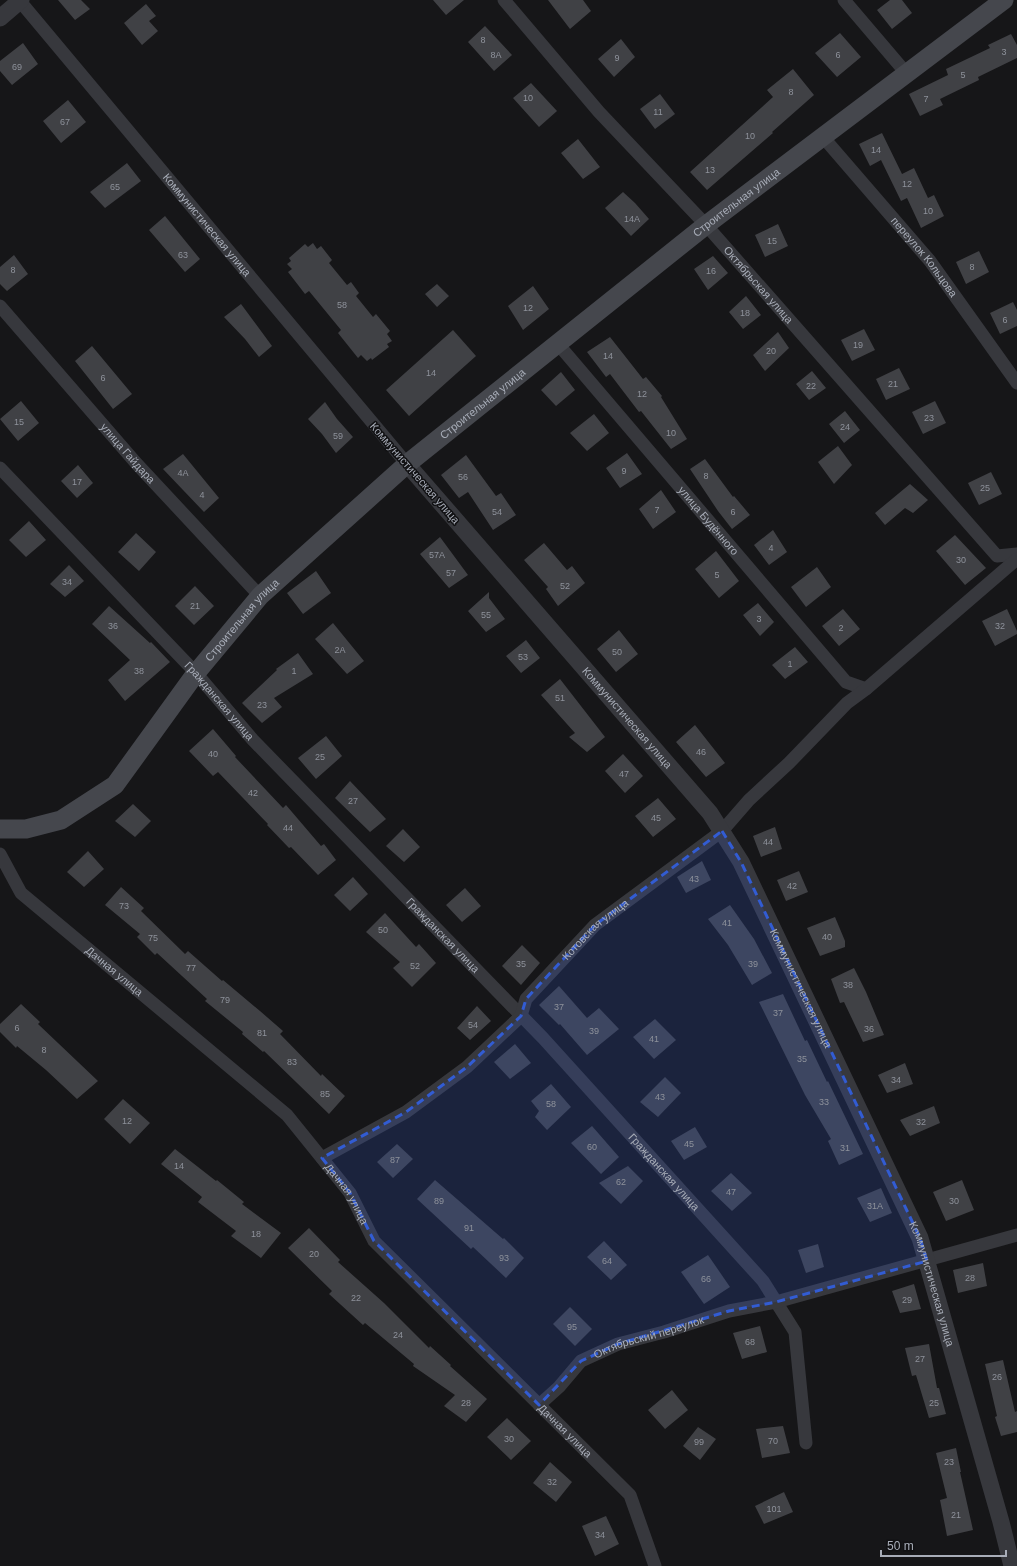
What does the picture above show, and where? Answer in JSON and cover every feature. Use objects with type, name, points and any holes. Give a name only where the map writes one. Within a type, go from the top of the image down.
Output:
[{"type":"main road","name":"Строительная улица","points":[[0,829],[26,829],[61,820],[115,785],[196,673],[260,596],[407,464],[706,225],[1004,0]]},
{"type":"street","points":[[0,18],[20,0]]},
{"type":"street","name":"Коммунистическая улица","points":[[20,0],[407,464],[710,813],[722,831],[741,862],[920,1238],[1001,1522],[1012,1566]]},
{"type":"street","points":[[844,0],[907,74]]},
{"type":"street","name":"Октябрьская улица","points":[[509,2],[599,112],[706,225],[997,556],[1017,554]]},
{"type":"street","name":"переулок Кольцова","points":[[823,137],[930,261],[1017,384]]},
{"type":"street","name":"улица Гайдара","points":[[0,306],[136,463],[260,596]]},
{"type":"street","name":"улица Будённого","points":[[558,344],[846,682],[866,690]]},
{"type":"street","name":"Гражданская улица","points":[[0,468],[196,673],[253,740],[521,1016],[763,1281],[795,1332],[806,1443]]},
{"type":"street","name":"Котовская улица","points":[[322,1158],[406,1112],[468,1067],[521,1016],[526,998],[595,925],[722,831],[749,800],[789,763],[847,703],[866,690],[1017,558]]},
{"type":"street","name":"Дачная улица","points":[[0,854],[21,892],[287,1115],[350,1193],[374,1241],[630,1495],[655,1566]]},
{"type":"street","points":[[927,1261],[1017,1235]]},
{"type":"street","name":"Октябрьский переулок","points":[[539,1406],[559,1387],[581,1361],[618,1344],[664,1332],[729,1311],[776,1302],[927,1261]]},
{"type":"highlighted area","points":[[722,831],[741,862],[920,1238],[927,1261],[776,1302],[729,1311],[618,1344],[581,1361],[539,1405],[374,1241],[350,1193],[322,1158],[406,1112],[467,1067],[521,1016],[526,999],[595,925]]},
{"type":"building","points":[[58,0],[81,0],[90,9],[75,20]]},
{"type":"building","points":[[433,0],[464,0],[446,15]]},
{"type":"building","points":[[548,0],[583,0],[591,11],[570,29]]},
{"type":"building","points":[[890,0],[902,0],[912,13],[892,29],[877,10]]},
{"type":"building","points":[[146,4],[156,16],[149,21],[158,31],[142,45],[124,23]]},
{"type":"building","points":[[485,26],[512,55],[494,71],[468,42]]},
{"type":"building","points":[[840,33],[861,57],[837,77],[815,53]]},
{"type":"building","points":[[1011,34],[1017,45],[1017,58],[978,77],[979,80],[940,99],[943,105],[920,116],[909,94],[948,75],[946,69],[990,48],[988,45]]},
{"type":"building","points":[[621,39],[635,57],[614,77],[598,59]]},
{"type":"building","points":[[23,43],[38,64],[12,85],[0,71],[0,61]]},
{"type":"building","points":[[793,69],[814,95],[707,190],[690,172],[773,97],[767,90]]},
{"type":"building","points":[[531,83],[557,111],[539,127],[513,98]]},
{"type":"building","points":[[660,94],[675,114],[655,129],[640,109]]},
{"type":"building","points":[[68,100],[86,122],[61,143],[43,121]]},
{"type":"building","points":[[882,133],[902,174],[914,168],[928,198],[934,195],[944,216],[921,228],[907,198],[901,201],[881,160],[870,166],[859,144]]},
{"type":"building","points":[[578,139],[600,167],[583,179],[561,153]]},
{"type":"building","points":[[127,163],[141,181],[105,208],[90,192]]},
{"type":"building","points":[[623,192],[649,219],[631,236],[605,208]]},
{"type":"building","points":[[165,216],[200,259],[185,272],[149,230]]},
{"type":"building","points":[[778,224],[788,246],[765,257],[755,235]]},
{"type":"building","points":[[313,243],[317,249],[321,246],[332,260],[329,263],[347,285],[351,282],[359,293],[356,296],[373,317],[376,314],[390,331],[387,334],[392,341],[387,344],[389,347],[372,360],[371,358],[367,361],[361,355],[358,358],[338,333],[341,330],[309,291],[305,294],[288,272],[292,269],[287,264],[291,261],[289,258],[305,244],[308,247]]},
{"type":"building","points":[[979,251],[989,272],[966,284],[956,262]]},
{"type":"building","points":[[14,255],[28,274],[7,291],[0,284],[0,267]]},
{"type":"building","points":[[713,256],[728,273],[708,290],[694,269]]},
{"type":"building","points":[[437,284],[449,296],[437,307],[425,294]]},
{"type":"building","points":[[533,286],[549,309],[523,330],[508,306]]},
{"type":"building","points":[[746,296],[761,315],[743,329],[729,312]]},
{"type":"building","points":[[1013,302],[1017,310],[1017,326],[1000,334],[990,313]]},
{"type":"building","points":[[241,304],[272,346],[259,357],[245,339],[224,317]]},
{"type":"building","points":[[864,329],[875,350],[852,361],[841,340]]},
{"type":"building","points":[[453,330],[476,356],[409,416],[386,390]]},
{"type":"building","points":[[778,332],[789,348],[765,371],[753,355]]},
{"type":"building","points":[[610,337],[643,379],[646,377],[662,396],[661,397],[687,439],[671,449],[641,411],[639,412],[610,374],[606,377],[587,352]]},
{"type":"building","points":[[92,346],[132,394],[113,409],[75,361]]},
{"type":"building","points":[[899,368],[910,389],[886,400],[876,379]]},
{"type":"building","points":[[812,371],[826,388],[809,400],[796,384]]},
{"type":"building","points":[[561,372],[575,390],[556,406],[541,390]]},
{"type":"building","points":[[21,401],[39,423],[18,441],[0,419]]},
{"type":"building","points":[[935,401],[946,423],[923,434],[912,412]]},
{"type":"building","points":[[325,402],[337,419],[353,437],[336,453],[322,434],[308,419]]},
{"type":"building","points":[[845,411],[860,430],[844,443],[829,424]]},
{"type":"building","points":[[594,414],[609,433],[587,451],[570,433]]},
{"type":"building","points":[[838,446],[852,465],[834,484],[818,462]]},
{"type":"building","points":[[627,453],[642,474],[620,488],[606,468]]},
{"type":"building","points":[[183,454],[219,498],[204,512],[163,469]]},
{"type":"building","points":[[466,455],[496,496],[501,493],[516,515],[493,530],[468,492],[459,498],[441,475]]},
{"type":"building","points":[[705,459],[733,497],[734,496],[750,515],[732,529],[690,469]]},
{"type":"building","points":[[78,465],[93,483],[77,498],[61,481]]},
{"type":"building","points":[[991,472],[1002,494],[979,505],[968,483]]},
{"type":"building","points":[[910,484],[928,500],[913,513],[905,508],[885,525],[875,513]]},
{"type":"building","points":[[661,490],[676,512],[653,529],[639,509]]},
{"type":"building","points":[[29,521],[46,540],[26,557],[9,540]]},
{"type":"building","points":[[773,530],[787,552],[769,565],[754,545]]},
{"type":"building","points":[[136,533],[156,552],[139,571],[118,552]]},
{"type":"building","points":[[955,535],[986,568],[965,585],[936,551]]},
{"type":"building","points":[[440,537],[468,575],[449,588],[420,554]]},
{"type":"building","points":[[544,543],[567,570],[572,566],[585,583],[558,606],[546,589],[548,587],[524,560]]},
{"type":"building","points":[[716,551],[739,581],[719,598],[695,569]]},
{"type":"building","points":[[69,565],[84,581],[65,597],[50,584]]},
{"type":"building","points":[[817,567],[831,587],[806,607],[791,587]]},
{"type":"building","points":[[316,571],[331,593],[303,614],[287,593]]},
{"type":"building","points":[[195,586],[214,606],[194,625],[175,606]]},
{"type":"building","points":[[489,592],[489,598],[505,619],[486,632],[468,611]]},
{"type":"building","points":[[758,603],[774,622],[760,636],[743,615]]},
{"type":"building","points":[[109,606],[150,643],[151,642],[170,662],[125,701],[108,680],[130,660],[92,624]]},
{"type":"building","points":[[843,609],[860,629],[839,646],[822,626]]},
{"type":"building","points":[[1007,609],[1017,634],[995,646],[982,621]]},
{"type":"building","points":[[333,623],[364,661],[347,674],[315,639]]},
{"type":"building","points":[[619,630],[638,654],[616,672],[597,649]]},
{"type":"building","points":[[526,640],[540,658],[521,673],[506,656]]},
{"type":"building","points":[[795,647],[808,662],[785,679],[772,665]]},
{"type":"building","points":[[298,653],[313,674],[274,698],[282,707],[262,723],[242,703],[277,670],[276,669]]},
{"type":"building","points":[[560,679],[605,737],[587,752],[569,737],[575,733],[541,695]]},
{"type":"building","points":[[695,725],[725,763],[706,777],[676,742]]},
{"type":"building","points":[[213,729],[236,756],[235,757],[283,808],[286,805],[321,846],[324,844],[336,860],[318,875],[291,847],[289,848],[218,772],[213,776],[189,751]]},
{"type":"building","points":[[326,736],[342,756],[316,779],[298,758]]},
{"type":"building","points":[[623,754],[643,776],[625,793],[605,771]]},
{"type":"building","points":[[350,781],[386,819],[370,832],[335,798]]},
{"type":"building","points":[[658,798],[676,819],[653,837],[635,816]]},
{"type":"building","points":[[133,804],[151,821],[135,837],[115,821]]},
{"type":"building","points":[[775,827],[782,849],[761,857],[753,836]]},
{"type":"building","points":[[403,829],[420,847],[404,862],[386,846]]},
{"type":"building","points":[[88,851],[104,869],[84,887],[67,872]]},
{"type":"building","points":[[702,861],[711,880],[686,893],[677,877]]},
{"type":"building","points":[[799,871],[808,892],[786,901],[777,880]]},
{"type":"building","points":[[353,877],[368,894],[350,911],[334,895]]},
{"type":"building","points":[[121,887],[144,908],[141,911],[185,954],[188,951],[283,1031],[280,1034],[321,1076],[322,1074],[345,1096],[329,1114],[264,1051],[263,1052],[242,1034],[243,1032],[205,1001],[207,999],[157,953],[155,955],[137,937],[140,934],[105,905]]},
{"type":"building","points":[[465,888],[481,906],[462,922],[446,905]]},
{"type":"building","points":[[730,905],[754,939],[772,973],[752,985],[728,945],[708,919]]},
{"type":"building","points":[[385,913],[416,947],[419,944],[436,963],[412,987],[393,968],[400,962],[366,932]]},
{"type":"building","points":[[835,917],[845,941],[845,947],[820,956],[807,928]]},
{"type":"building","points":[[522,945],[540,963],[521,985],[502,966]]},
{"type":"building","points":[[854,968],[884,1035],[863,1042],[844,1002],[840,1003],[831,979]]},
{"type":"building","points":[[559,986],[587,1018],[599,1008],[619,1029],[587,1055],[560,1024],[559,1025],[539,1005]]},
{"type":"building","points":[[783,994],[805,1041],[807,1040],[827,1082],[828,1081],[863,1154],[839,1165],[828,1141],[831,1139],[805,1095],[759,1002]]},
{"type":"building","points":[[21,1004],[40,1022],[38,1024],[98,1081],[77,1099],[46,1070],[17,1046],[16,1048],[0,1032],[0,1024]]},
{"type":"building","points":[[477,1006],[491,1021],[470,1040],[457,1028]]},
{"type":"building","points":[[655,1019],[676,1040],[654,1059],[633,1037]]},
{"type":"building","points":[[515,1044],[531,1063],[510,1079],[494,1062]]},
{"type":"building","points":[[905,1063],[913,1084],[887,1093],[878,1075]]},
{"type":"building","points":[[665,1077],[681,1093],[658,1117],[640,1102]]},
{"type":"building","points":[[551,1084],[571,1107],[547,1130],[535,1117],[539,1111],[531,1101]]},
{"type":"building","points":[[123,1099],[150,1123],[130,1144],[104,1119]]},
{"type":"building","points":[[934,1106],[940,1123],[910,1136],[900,1120]]},
{"type":"building","points":[[592,1126],[619,1157],[601,1174],[571,1143]]},
{"type":"building","points":[[695,1127],[707,1147],[684,1160],[671,1141]]},
{"type":"building","points":[[397,1144],[413,1159],[393,1178],[377,1162]]},
{"type":"building","points":[[175,1149],[216,1181],[217,1180],[244,1202],[242,1204],[281,1233],[261,1258],[231,1236],[236,1231],[198,1202],[202,1197],[161,1164]]},
{"type":"building","points":[[628,1166],[643,1181],[621,1204],[599,1183]]},
{"type":"building","points":[[731,1173],[752,1193],[732,1211],[711,1191]]},
{"type":"building","points":[[435,1180],[503,1239],[504,1238],[524,1258],[506,1278],[473,1247],[471,1249],[417,1199]]},
{"type":"building","points":[[962,1180],[974,1210],[946,1221],[933,1192]]},
{"type":"building","points":[[881,1188],[892,1213],[870,1222],[857,1198]]},
{"type":"building","points":[[309,1228],[340,1260],[338,1262],[384,1303],[429,1348],[430,1346],[487,1399],[466,1422],[444,1406],[455,1395],[413,1366],[414,1364],[365,1323],[363,1325],[329,1294],[332,1291],[288,1248]]},
{"type":"building","points":[[604,1241],[627,1265],[611,1280],[587,1257]]},
{"type":"building","points":[[818,1244],[824,1267],[806,1273],[798,1250]]},
{"type":"building","points":[[708,1255],[730,1287],[704,1304],[681,1272]]},
{"type":"building","points":[[983,1263],[987,1286],[958,1293],[953,1270]]},
{"type":"building","points":[[914,1284],[921,1309],[900,1313],[892,1291]]},
{"type":"building","points":[[570,1307],[592,1329],[575,1346],[553,1324]]},
{"type":"building","points":[[760,1326],[767,1352],[742,1359],[733,1333]]},
{"type":"building","points":[[929,1344],[937,1388],[939,1388],[946,1414],[929,1418],[916,1375],[912,1376],[905,1348]]},
{"type":"building","points":[[1003,1360],[1015,1412],[1017,1411],[1017,1432],[1001,1436],[995,1417],[997,1416],[985,1364]]},
{"type":"building","points":[[672,1390],[688,1410],[665,1429],[648,1410]]},
{"type":"building","points":[[507,1418],[531,1441],[511,1460],[487,1437]]},
{"type":"building","points":[[783,1426],[790,1453],[762,1458],[756,1429]]},
{"type":"building","points":[[698,1427],[716,1439],[700,1460],[683,1446]]},
{"type":"building","points":[[956,1448],[973,1530],[947,1536],[940,1500],[947,1498],[936,1453]]},
{"type":"building","points":[[550,1462],[572,1482],[556,1502],[533,1483]]},
{"type":"building","points":[[784,1492],[793,1512],[764,1524],[755,1506]]},
{"type":"building","points":[[606,1516],[619,1544],[595,1556],[582,1526]]}]
